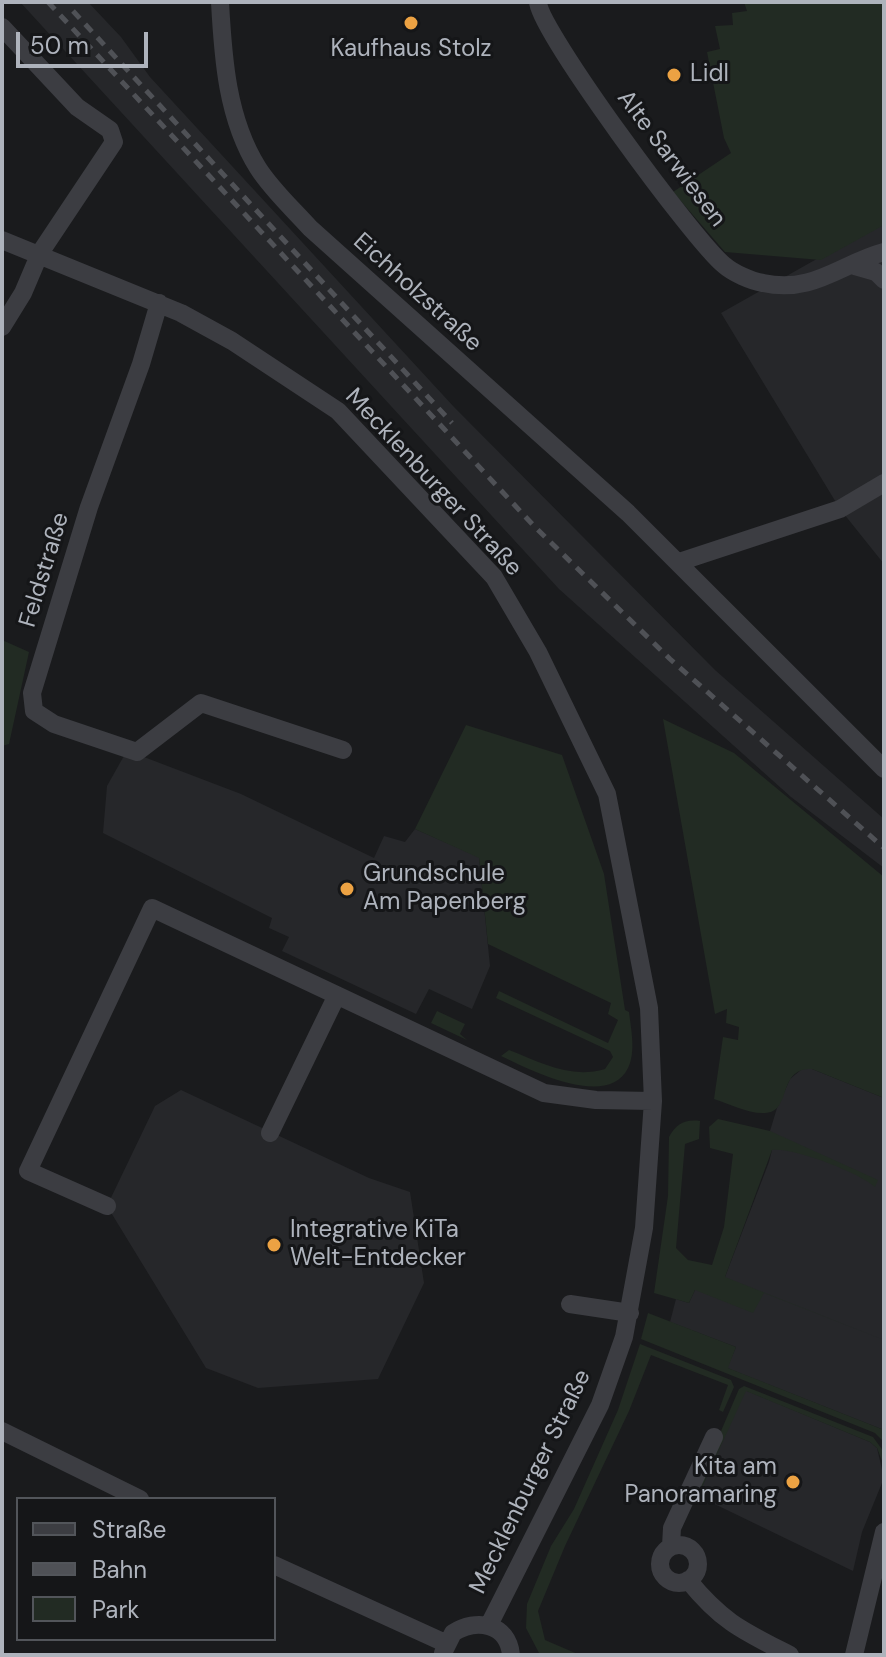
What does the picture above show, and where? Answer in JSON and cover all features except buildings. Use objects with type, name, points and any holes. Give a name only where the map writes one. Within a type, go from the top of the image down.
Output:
[{"type":"street","name":"Eichholzstraße","points":[[220,2],[223,55],[235,119],[258,168],[310,228],[679,562],[884,769]]},
{"type":"street","name":"Alte Sarwiesen","points":[[538,2],[538,12],[562,50],[689,230],[726,267],[760,283],[790,287],[855,266],[884,252]]},
{"type":"street","points":[[2,27],[77,107],[110,130],[114,142],[40,253],[23,293],[2,327]]},
{"type":"street","name":"Mecklenburger Straße","points":[[2,240],[159,303],[232,341],[338,411],[494,577],[538,652],[607,794],[649,1008],[653,1101],[644,1228],[630,1313],[600,1405],[489,1625]]},
{"type":"street","points":[[855,266],[876,272],[884,280]]},
{"type":"street","name":"Feldstraße","points":[[159,303],[32,693],[34,711],[54,724],[137,752],[201,703],[343,750]]},
{"type":"street","points":[[679,562],[840,509],[884,483]]},
{"type":"street","points":[[107,1206],[28,1171],[152,908],[544,1093],[596,1100],[653,1101]]},
{"type":"street","points":[[270,1133],[337,995]]},
{"type":"street","points":[[570,1304],[630,1313]]},
{"type":"street","points":[[2,1431],[136,1497]]},
{"type":"street","points":[[671,1546],[672,1528],[714,1437]]},
{"type":"street","points":[[854,1655],[884,1532]]},
{"type":"street","points":[[683,1545],[696,1555],[698,1566],[688,1580],[676,1582],[662,1572],[663,1554],[671,1546],[683,1545]]},
{"type":"street","points":[[276,1566],[444,1649],[464,1626],[489,1625],[504,1635],[511,1655]]},
{"type":"street","points":[[688,1580],[723,1619],[790,1655]]},
{"type":"shaded area","points":[[20,2],[88,2],[121,37],[150,77],[454,407],[715,670],[884,819],[884,868],[791,797],[559,589]]},
{"type":"shaded area","points":[[884,221],[884,564],[840,509],[721,313]]},
{"type":"shaded area","name":"Grundschule Am Papenberg","points":[[125,754],[144,757],[241,794],[374,858],[384,836],[405,842],[415,829],[479,857],[490,966],[472,1009],[429,989],[416,1014],[282,951],[289,937],[269,928],[272,918],[103,833],[107,786]]},
{"type":"shaded area","points":[[802,1069],[812,1069],[884,1098],[884,1430],[727,1368],[736,1347],[670,1322],[676,1299],[689,1303],[695,1290],[725,1277],[769,1162],[772,1150],[770,1131],[777,1108],[790,1079]]},
{"type":"shaded area","name":"Integrative KiTa Welt-Entdecker","points":[[181,1090],[369,1178],[410,1192],[424,1283],[378,1379],[258,1388],[206,1368],[107,1206],[155,1106]]},
{"type":"shaded area","name":"Kita am Panoramaring","points":[[745,1390],[870,1442],[877,1448],[884,1478],[862,1532],[853,1571],[698,1496]]},
{"type":"green space","points":[[744,2],[884,2],[884,225],[821,260],[725,252],[673,192],[731,153],[724,138],[707,52],[720,49],[715,26],[733,25],[732,13],[747,11]]},
{"type":"green space","points":[[2,640],[29,652],[9,744],[2,746]]},
{"type":"green space","points":[[663,719],[734,753],[884,877],[884,1098],[812,1069],[793,1075],[774,1111],[752,1112],[714,1099],[723,1037],[738,1040],[739,1027],[726,1023],[727,1009],[715,1014]]},
{"type":"green space","points":[[466,725],[562,755],[604,874],[625,1010],[629,1012],[632,1055],[628,1068],[618,1080],[604,1086],[567,1083],[501,1056],[509,1050],[556,1068],[580,1072],[605,1069],[613,1057],[610,1051],[496,998],[499,991],[608,1043],[618,1020],[608,1014],[611,1003],[488,944],[479,858],[415,829]]},
{"type":"green space","points":[[437,1011],[465,1024],[460,1034],[467,1040],[431,1023]]},
{"type":"green space","points":[[718,1119],[770,1131],[878,1180],[875,1187],[826,1162],[772,1150],[725,1277],[884,1340],[764,1293],[753,1313],[695,1290],[689,1303],[654,1293],[668,1196],[669,1137],[678,1126],[690,1121],[700,1121],[699,1139],[685,1144],[676,1248],[688,1260],[712,1265],[724,1227],[733,1154],[710,1148],[709,1127]]},
{"type":"green space","points":[[648,1313],[736,1347],[728,1368],[884,1430],[884,1442],[875,1433],[641,1339]]},
{"type":"green space","points":[[640,1344],[731,1380],[734,1387],[723,1412],[719,1410],[728,1385],[651,1355],[629,1411],[538,1611],[545,1640],[580,1655],[539,1653],[526,1628],[527,1604],[551,1546],[574,1509],[618,1410]]},
{"type":"green space","points":[[744,1386],[873,1437],[884,1452],[884,1466],[877,1448],[870,1442],[746,1391],[698,1496],[694,1494],[739,1389]]},
{"type":"railway","points":[[48,2],[534,526],[670,659],[884,848]]},
{"type":"railway","points":[[73,11],[452,423]]},
{"type":"place","name":"Kaufhaus Stolz","points":[[411,23]]},
{"type":"place","name":"Lidl","points":[[674,75]]},
{"type":"place","name":"Grundschule Am Papenberg","points":[[347,889]]},
{"type":"place","name":"Integrative KiTa Welt-Entdecker","points":[[274,1245]]},
{"type":"place","name":"Kita am Panoramaring","points":[[793,1482]]}]
